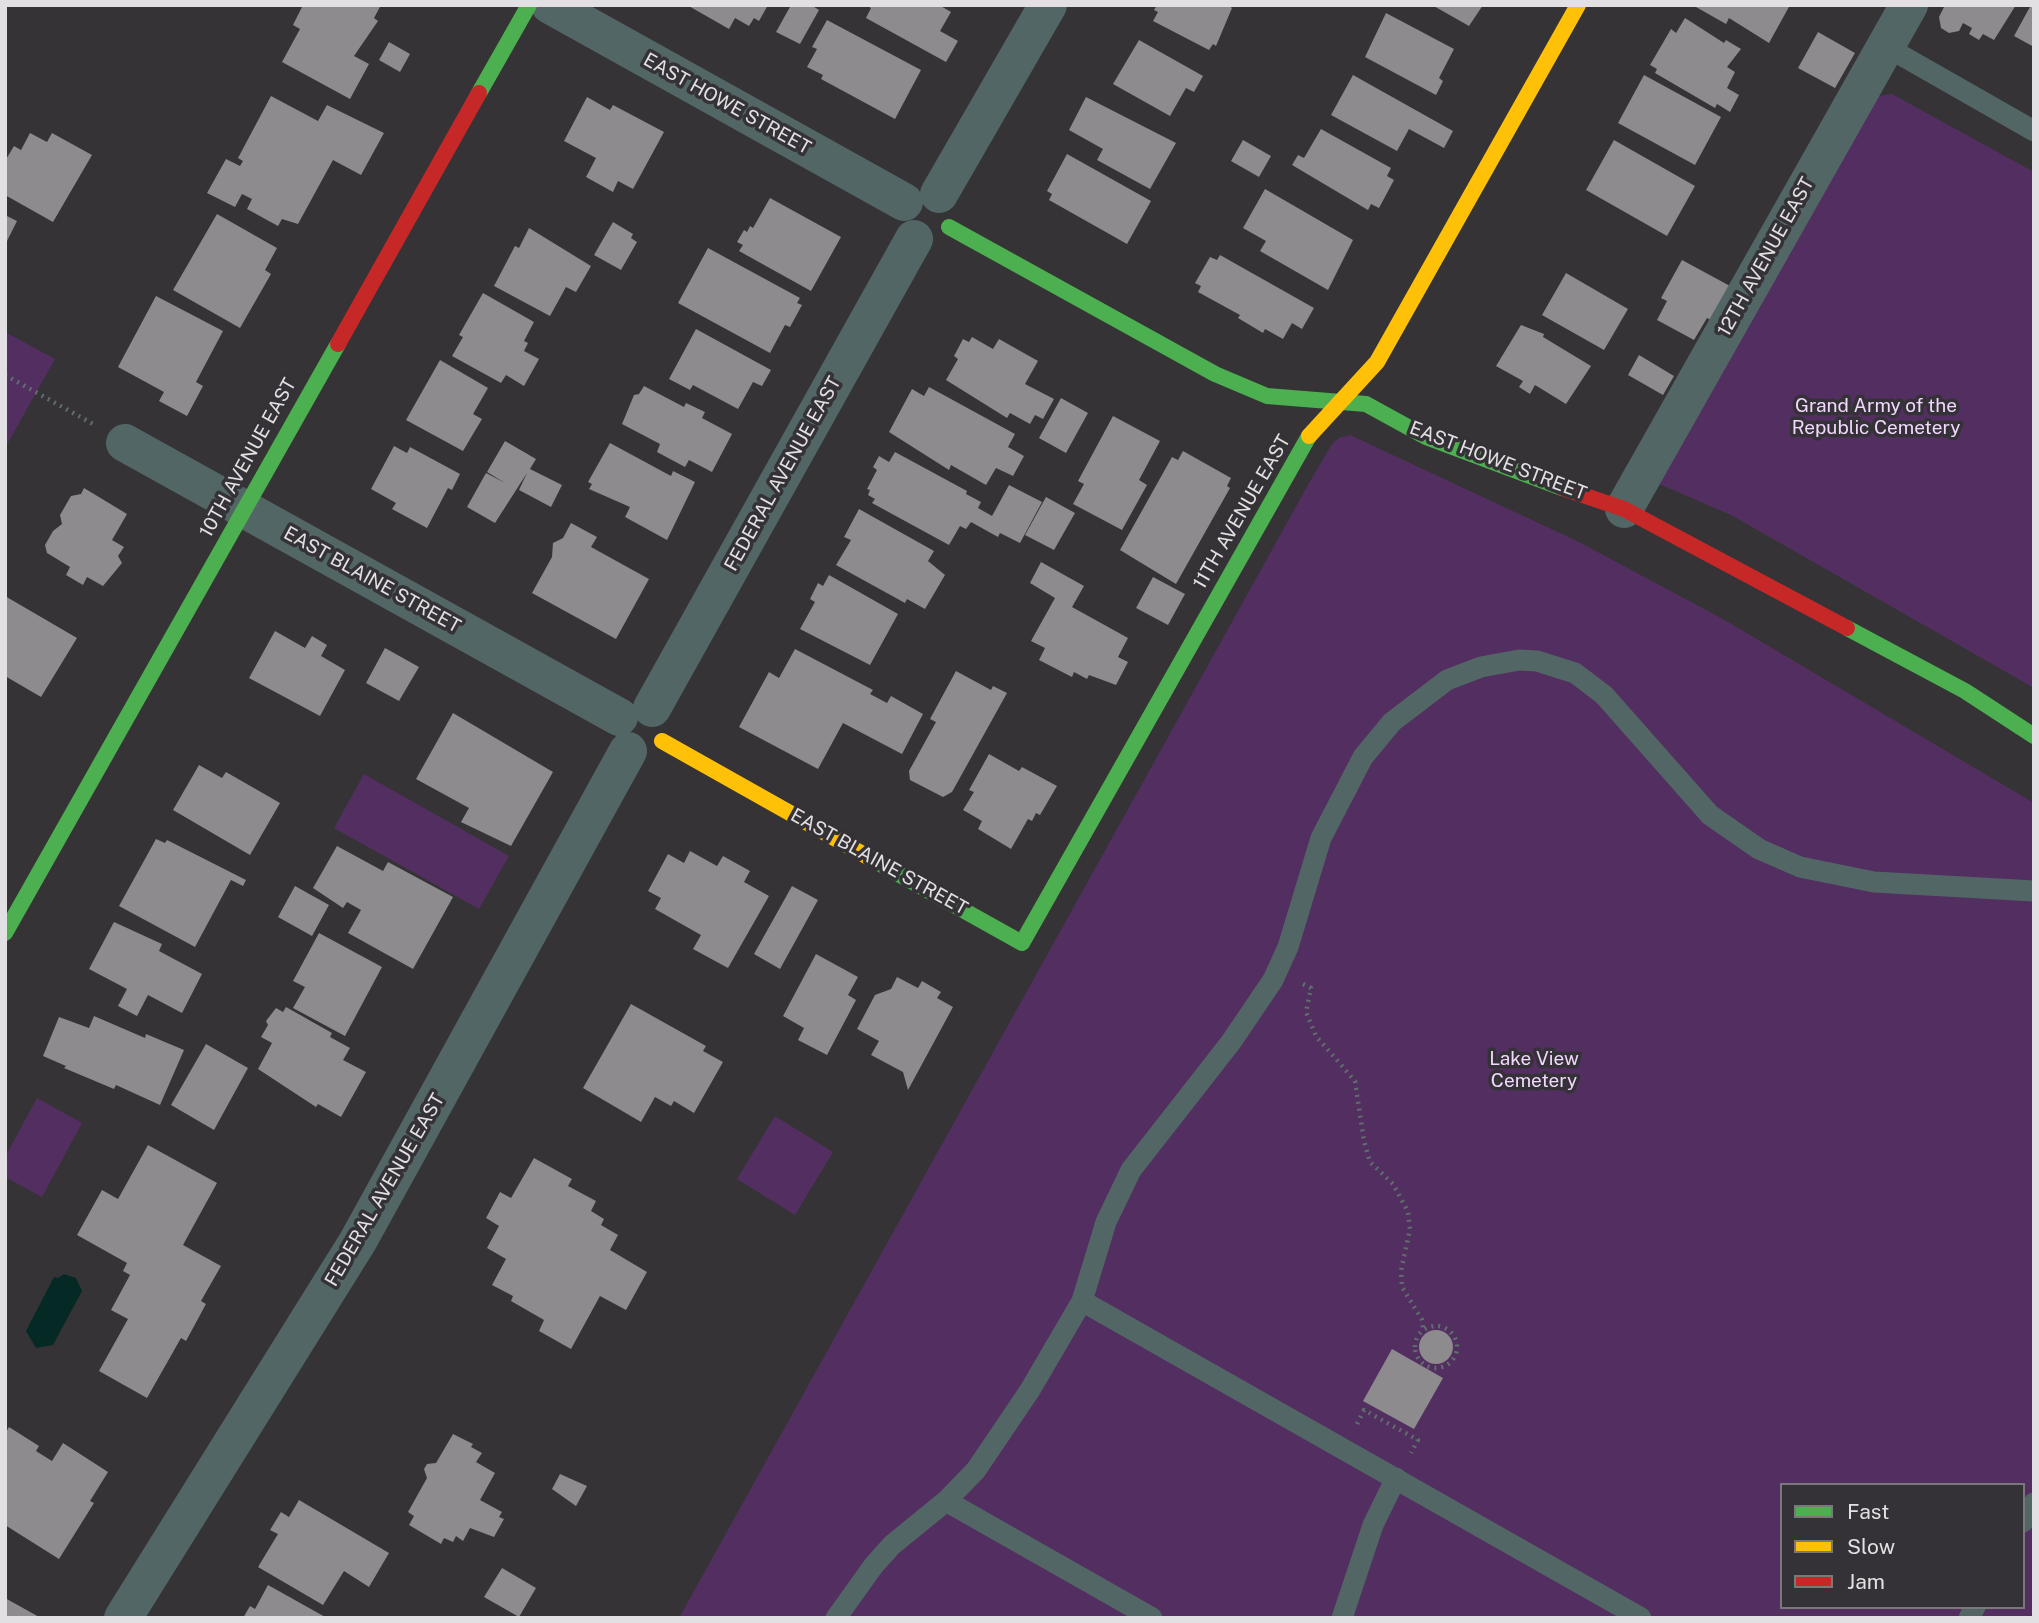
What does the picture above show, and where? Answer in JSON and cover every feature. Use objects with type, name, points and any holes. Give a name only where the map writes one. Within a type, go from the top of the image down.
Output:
[{"type":"street","name":"10TH AVENUE EAST","points":[[5,933],[529,5]]},
{"type":"street","name":"EAST HOWE STREET","points":[[550,5],[931,208],[1215,374],[1267,396],[1366,404],[1426,437],[1522,475],[1624,509],[1954,685],[2034,736]]},
{"type":"street","points":[[931,208],[1048,5]]},
{"type":"street","name":"11TH AVENUE EAST","points":[[1022,943],[1305,440],[1377,362],[1578,5]]},
{"type":"street","name":"12TH AVENUE EAST","points":[[1624,509],[1909,5]]},
{"type":"street","name":"FEDERAL AVENUE EAST","points":[[123,1618],[358,1241],[914,239],[934,241],[942,237],[931,208]]},
{"type":"street","name":"EAST BLAINE STREET","points":[[114,436],[1022,943]]},
{"type":"lane","points":[[1885,46],[2034,131]]},
{"type":"lane","points":[[836,1618],[862,1580],[892,1545],[946,1502],[996,1442],[1082,1301],[1106,1222],[1130,1170],[1231,1042],[1278,969],[1321,838],[1363,757],[1392,722],[1447,680],[1501,662],[1537,661],[1575,673],[1589,682],[1710,815],[1740,838],[1780,860],[1834,876],[1874,882],[2034,891]]},
{"type":"lane","points":[[1082,1301],[1641,1618]]},
{"type":"lane","points":[[1342,1618],[1369,1536],[1396,1478]]},
{"type":"lane","points":[[946,1502],[1152,1618]]},
{"type":"lane","points":[[2025,1519],[2034,1503]]},
{"type":"path","points":[[5,375],[114,436]]},
{"type":"path","points":[[1278,969],[1311,988],[1306,1012],[1312,1029],[1321,1044],[1355,1081],[1366,1152],[1373,1167],[1401,1196],[1408,1212],[1410,1229],[1401,1271],[1402,1287],[1422,1320],[1423,1330],[1415,1344],[1420,1360],[1434,1368],[1450,1364],[1458,1349],[1453,1333],[1439,1325],[1423,1330]]},
{"type":"green space","name":"Grand Army of the Republic Cemetery","points":[[1892,94],[2034,172],[2034,688],[1731,515],[1659,484],[1874,97]]},
{"type":"green space","points":[[5,332],[55,359],[5,448]]},
{"type":"green space","name":"Lake View Cemetery","points":[[1350,435],[1577,541],[1723,619],[2034,803],[2034,1618],[679,1618],[1332,444],[1339,438]]},
{"type":"green space","points":[[364,774],[509,856],[479,909],[334,828]]},
{"type":"green space","points":[[37,1098],[82,1123],[42,1197],[5,1177],[5,1157]]},
{"type":"green space","points":[[775,1116],[833,1152],[795,1215],[737,1179]]},
{"type":"shaded area","points":[[64,1274],[76,1278],[82,1291],[53,1345],[36,1348],[26,1331],[54,1277],[58,1278]]},
{"type":"building","points":[[303,5],[381,5],[374,18],[378,21],[354,56],[369,64],[350,99],[282,62],[300,29],[293,25]]},
{"type":"building","points":[[687,5],[768,5],[759,21],[754,18],[749,26],[735,18],[729,29]]},
{"type":"building","points":[[791,5],[811,5],[819,10],[800,44],[776,32]]},
{"type":"building","points":[[866,5],[939,5],[951,12],[940,31],[958,41],[946,62],[866,18],[871,8]]},
{"type":"building","points":[[1157,5],[1228,5],[1232,8],[1216,46],[1213,44],[1209,50],[1153,21],[1158,12],[1154,10]]},
{"type":"building","points":[[1432,5],[1483,5],[1469,26]]},
{"type":"building","points":[[1790,5],[1769,43],[1729,18],[1726,24],[1696,7]]},
{"type":"building","points":[[1945,5],[2016,5],[1994,40],[1983,34],[1979,40],[1969,34],[1972,28],[1963,23],[1959,31],[1949,33],[1941,28],[1939,17]]},
{"type":"building","points":[[2031,5],[2034,5],[2034,47],[2014,36]]},
{"type":"building","points":[[1386,13],[1454,49],[1439,78],[1443,81],[1436,95],[1365,57]]},
{"type":"building","points":[[1685,18],[1724,43],[1726,40],[1741,49],[1727,67],[1735,72],[1727,88],[1739,95],[1730,112],[1717,104],[1715,108],[1655,73],[1657,69],[1650,65],[1671,29],[1676,33]]},
{"type":"building","points":[[827,20],[921,70],[895,119],[821,79],[823,75],[807,67],[817,49],[812,47]]},
{"type":"building","points":[[1818,32],[1855,53],[1835,88],[1798,68]]},
{"type":"building","points":[[1139,40],[1203,76],[1194,92],[1186,88],[1170,116],[1113,84]]},
{"type":"building","points":[[389,42],[410,54],[400,72],[379,60]]},
{"type":"building","points":[[1353,75],[1453,131],[1444,148],[1409,129],[1397,151],[1331,115]]},
{"type":"building","points":[[1644,75],[1721,117],[1695,165],[1618,123]]},
{"type":"building","points":[[271,96],[318,121],[327,105],[384,133],[361,175],[333,160],[298,224],[282,219],[278,226],[247,209],[252,199],[242,194],[235,207],[207,193],[226,159],[240,166],[243,161],[238,158]]},
{"type":"building","points":[[587,97],[610,110],[613,105],[664,132],[633,189],[618,181],[613,192],[586,177],[596,158],[564,141]]},
{"type":"building","points":[[1086,97],[1176,143],[1150,189],[1097,160],[1103,149],[1069,130]]},
{"type":"building","points":[[1321,129],[1391,168],[1387,176],[1394,180],[1379,208],[1371,204],[1368,210],[1292,165],[1298,155],[1304,158]]},
{"type":"building","points":[[30,133],[47,142],[52,133],[92,155],[53,222],[5,195],[5,161],[14,146],[21,150]]},
{"type":"building","points":[[1243,140],[1271,156],[1259,177],[1231,161]]},
{"type":"building","points":[[1614,140],[1695,186],[1667,236],[1586,190]]},
{"type":"building","points":[[1067,154],[1151,201],[1127,244],[1049,200],[1052,194],[1047,191]]},
{"type":"building","points":[[1265,189],[1353,240],[1328,290],[1260,251],[1266,241],[1243,228]]},
{"type":"building","points":[[770,198],[841,237],[811,291],[739,251],[743,245],[737,242],[744,230],[747,232],[750,226],[753,228]]},
{"type":"building","points":[[217,214],[277,248],[265,270],[271,274],[240,328],[173,290]]},
{"type":"building","points":[[5,215],[17,221],[5,245]]},
{"type":"building","points":[[613,222],[633,234],[631,238],[637,242],[621,270],[594,255]]},
{"type":"building","points":[[529,228],[591,266],[576,292],[566,287],[550,316],[494,286],[515,246],[519,248]]},
{"type":"building","points":[[708,248],[800,298],[797,303],[802,305],[790,327],[785,325],[770,353],[678,303]]},
{"type":"building","points":[[1220,255],[1314,308],[1302,329],[1292,323],[1283,339],[1265,329],[1263,333],[1238,318],[1240,315],[1198,292],[1201,286],[1195,283],[1210,257],[1217,260]]},
{"type":"building","points":[[1682,260],[1730,286],[1711,320],[1707,318],[1694,340],[1657,320],[1667,301],[1661,298]]},
{"type":"building","points":[[1566,273],[1628,309],[1604,350],[1542,315]]},
{"type":"building","points":[[483,293],[534,322],[524,341],[528,343],[524,351],[539,359],[524,386],[506,375],[501,383],[452,356],[463,337],[459,335]]},
{"type":"building","points":[[156,296],[223,331],[196,382],[203,386],[187,416],[159,401],[164,392],[118,367]]},
{"type":"building","points":[[1521,325],[1544,334],[1543,337],[1591,366],[1566,404],[1535,385],[1530,394],[1519,387],[1523,381],[1496,366]]},
{"type":"building","points":[[696,329],[771,370],[762,386],[753,382],[738,409],[693,385],[690,390],[669,379]]},
{"type":"building","points":[[972,337],[993,349],[999,339],[1038,361],[1025,384],[1054,399],[1043,419],[1035,415],[1030,424],[1010,413],[1007,418],[946,380],[958,359],[954,356],[963,339],[969,342]]},
{"type":"building","points":[[1639,355],[1674,376],[1663,395],[1628,375]]},
{"type":"building","points":[[440,360],[488,388],[473,414],[482,419],[463,451],[406,420]]},
{"type":"building","points":[[644,386],[684,407],[686,403],[705,412],[702,418],[732,434],[712,472],[689,460],[685,467],[657,452],[660,444],[622,424],[634,395],[639,394]]},
{"type":"building","points":[[929,387],[1015,434],[1008,447],[1024,456],[1013,476],[996,468],[986,485],[951,465],[949,470],[889,432],[912,389],[924,396]]},
{"type":"building","points":[[1061,398],[1088,413],[1066,453],[1039,438]]},
{"type":"building","points":[[1113,416],[1160,441],[1139,480],[1147,485],[1122,530],[1073,504],[1084,484],[1078,481]]},
{"type":"building","points":[[505,441],[536,459],[530,469],[562,485],[551,507],[519,490],[527,473],[495,523],[467,507],[486,473],[505,483],[487,472]]},
{"type":"building","points":[[610,443],[671,476],[673,471],[695,482],[667,540],[625,517],[630,507],[589,489],[592,484],[588,482]]},
{"type":"building","points":[[394,446],[407,453],[410,447],[460,474],[452,490],[448,488],[427,528],[392,509],[396,503],[371,489]]},
{"type":"building","points":[[1183,451],[1231,478],[1227,486],[1230,488],[1176,584],[1120,550],[1172,457],[1178,460]]},
{"type":"building","points":[[895,452],[967,491],[966,494],[981,502],[978,508],[992,516],[1009,485],[1042,502],[1020,543],[1000,533],[998,537],[971,522],[966,529],[960,526],[949,545],[872,503],[875,499],[868,495],[870,490],[867,489],[877,470],[873,467],[879,456],[889,462]]},
{"type":"building","points":[[84,488],[127,514],[112,540],[124,547],[118,556],[122,563],[103,586],[87,577],[83,585],[66,575],[70,567],[47,553],[45,545],[53,531],[62,524],[60,515],[71,496],[81,494]]},
{"type":"building","points":[[1046,497],[1075,513],[1054,550],[1025,535]]},
{"type":"building","points":[[859,509],[934,551],[928,561],[945,575],[925,609],[907,599],[905,603],[836,565],[851,540],[844,537]]},
{"type":"building","points":[[571,523],[597,537],[591,547],[649,579],[616,639],[532,593],[552,557],[553,543],[563,538]]},
{"type":"building","points":[[1041,562],[1084,586],[1072,607],[1128,638],[1118,657],[1128,662],[1116,685],[1089,675],[1087,679],[1074,672],[1072,677],[1039,660],[1045,648],[1031,641],[1055,598],[1030,583]]},
{"type":"building","points":[[829,575],[898,614],[870,665],[800,629],[815,602],[810,599],[818,583],[823,586]]},
{"type":"building","points":[[1153,577],[1185,594],[1168,625],[1136,608]]},
{"type":"building","points":[[5,596],[77,638],[41,697],[5,676]]},
{"type":"building","points":[[275,631],[305,648],[312,636],[327,645],[321,656],[345,670],[320,716],[249,678]]},
{"type":"building","points":[[385,648],[419,667],[399,701],[366,683]]},
{"type":"building","points":[[795,649],[873,690],[870,694],[887,703],[891,696],[923,714],[902,754],[843,723],[818,769],[739,727],[769,672],[779,678]]},
{"type":"building","points":[[956,671],[991,690],[993,686],[1007,693],[952,792],[943,797],[910,780],[909,771],[936,722],[930,719]]},
{"type":"building","points":[[453,713],[553,772],[511,846],[461,822],[469,808],[416,779]]},
{"type":"building","points":[[989,754],[1019,771],[1022,767],[1057,786],[1040,815],[1036,813],[1032,821],[1028,819],[1011,849],[978,829],[982,821],[963,810],[974,792],[969,790]]},
{"type":"building","points":[[199,765],[222,778],[226,772],[280,803],[250,855],[173,810]]},
{"type":"building","points":[[156,839],[165,843],[167,840],[246,880],[243,886],[231,880],[195,947],[119,906]]},
{"type":"building","points":[[337,846],[383,871],[388,862],[453,897],[413,969],[348,933],[361,910],[347,902],[343,908],[313,888]]},
{"type":"building","points":[[690,851],[717,866],[723,856],[750,871],[744,882],[769,896],[728,968],[693,949],[701,935],[655,909],[661,898],[648,891],[668,854],[684,863]]},
{"type":"building","points":[[295,886],[329,905],[312,936],[278,917]]},
{"type":"building","points":[[792,886],[818,900],[780,969],[754,954]]},
{"type":"building","points":[[114,922],[162,944],[159,951],[202,974],[182,1013],[148,995],[137,1016],[118,1006],[127,989],[89,969]]},
{"type":"building","points":[[319,933],[382,967],[345,1036],[293,1008],[305,987],[293,981]]},
{"type":"building","points":[[816,954],[858,977],[848,995],[856,1000],[827,1055],[798,1040],[804,1028],[783,1016]]},
{"type":"building","points":[[897,977],[918,988],[922,981],[941,992],[937,998],[953,1007],[908,1090],[903,1072],[871,1055],[879,1041],[857,1029],[875,995],[891,989]]},
{"type":"building","points":[[631,1004],[706,1046],[703,1051],[723,1062],[694,1113],[674,1101],[671,1106],[655,1097],[641,1122],[583,1088]]},
{"type":"building","points":[[286,1007],[332,1033],[330,1037],[350,1048],[343,1060],[366,1072],[341,1117],[318,1104],[316,1107],[258,1069],[272,1043],[261,1037],[268,1025],[266,1021],[276,1008],[283,1012]]},
{"type":"building","points":[[94,1016],[145,1038],[146,1034],[184,1050],[160,1105],[116,1085],[114,1089],[43,1056],[59,1017],[89,1028]]},
{"type":"building","points":[[206,1044],[248,1068],[214,1130],[171,1105]]},
{"type":"building","points":[[148,1145],[217,1183],[183,1245],[221,1266],[201,1301],[206,1304],[186,1341],[181,1338],[147,1398],[99,1371],[128,1319],[111,1310],[130,1275],[123,1271],[127,1263],[77,1235],[102,1190],[118,1199]]},
{"type":"building","points":[[534,1158],[572,1179],[568,1186],[596,1201],[591,1211],[604,1219],[601,1225],[618,1235],[610,1250],[647,1272],[626,1310],[600,1296],[571,1349],[539,1331],[544,1320],[511,1301],[513,1296],[492,1285],[506,1259],[487,1248],[499,1226],[486,1218],[500,1192],[511,1198]]},
{"type":"building","points":[[1436,1330],[1448,1335],[1453,1347],[1448,1359],[1436,1364],[1424,1359],[1419,1347],[1424,1335]]},
{"type":"building","points":[[1392,1349],[1443,1378],[1414,1429],[1363,1401]]},
{"type":"building","points":[[9,1427],[39,1446],[36,1451],[52,1461],[63,1443],[108,1472],[90,1501],[94,1503],[59,1559],[5,1525],[5,1434]]},
{"type":"building","points":[[453,1434],[473,1444],[471,1447],[482,1453],[476,1462],[495,1473],[480,1500],[502,1512],[499,1517],[504,1519],[494,1537],[470,1528],[463,1541],[456,1536],[453,1542],[444,1538],[441,1544],[409,1525],[414,1516],[408,1512],[427,1478],[424,1469],[427,1464],[436,1463]]},
{"type":"building","points":[[560,1474],[587,1486],[576,1506],[552,1489]]},
{"type":"building","points":[[299,1500],[389,1553],[369,1587],[344,1571],[323,1605],[258,1567],[278,1534],[270,1530],[281,1512],[289,1517]]},
{"type":"building","points":[[502,1568],[536,1588],[519,1617],[484,1597]]},
{"type":"building","points":[[268,1585],[327,1618],[243,1618],[250,1606],[255,1609]]},
{"type":"building","points":[[5,1598],[41,1618],[5,1618]]},
{"type":"traffic: fast","points":[[479,93],[529,5]]},
{"type":"traffic: fast","points":[[949,227],[1215,374],[1267,396],[1366,404],[1426,437],[1562,488]]},
{"type":"traffic: fast","points":[[5,933],[338,344]]},
{"type":"traffic: fast","points":[[868,857],[1022,943],[1309,436]]},
{"type":"traffic: fast","points":[[1847,628],[1965,691],[2034,736]]},
{"type":"traffic: slow","points":[[1309,436],[1377,362],[1578,5]]},
{"type":"traffic: slow","points":[[662,741],[868,857]]},
{"type":"traffic: jam","points":[[338,344],[479,93]]},
{"type":"traffic: jam","points":[[1562,488],[1624,509],[1847,628]]}]
